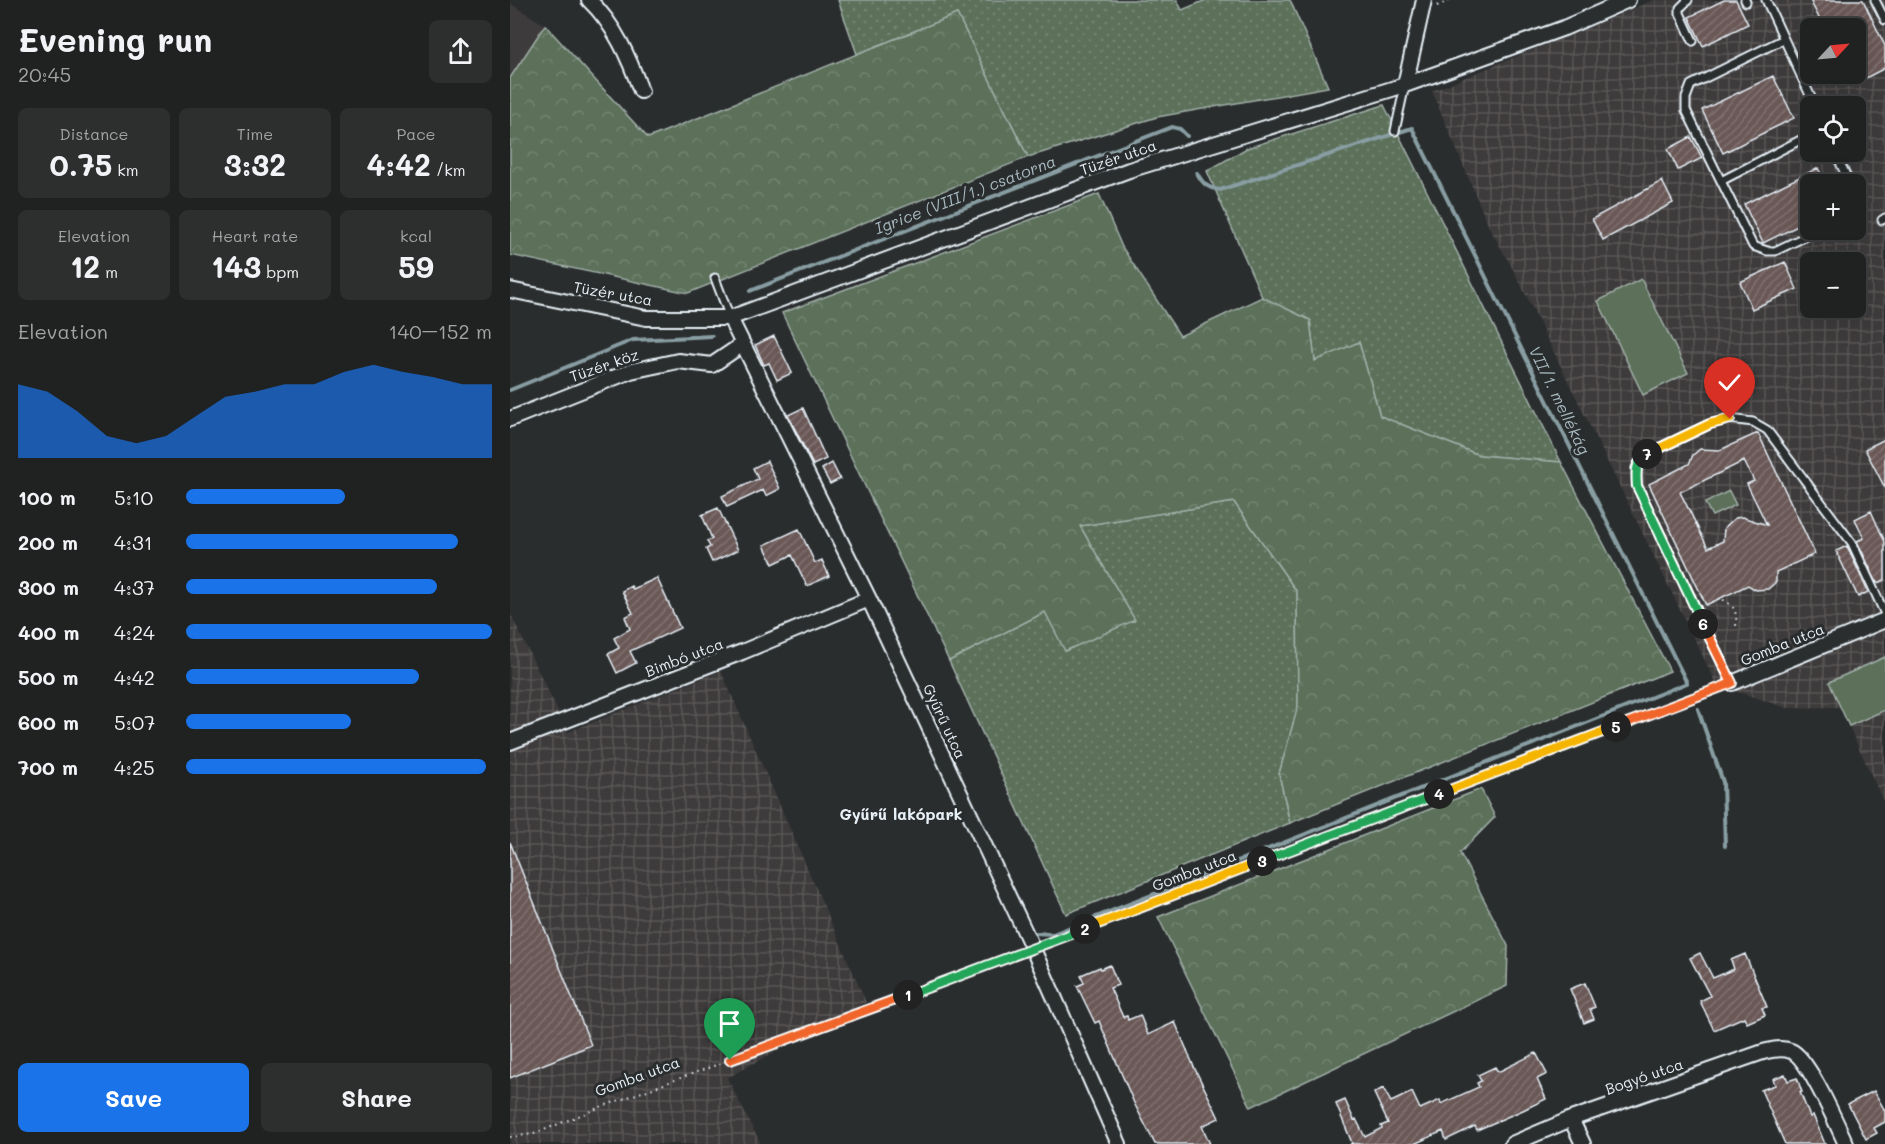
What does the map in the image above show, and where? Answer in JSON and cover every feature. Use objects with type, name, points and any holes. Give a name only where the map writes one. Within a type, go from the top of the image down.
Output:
[{"type":"street","points":[[589,0],[603,13],[629,58],[641,92]]},
{"type":"street","points":[[1405,85],[1424,0]]},
{"type":"street","name":"Tüzér utca","points":[[510,290],[646,318],[730,318],[1129,170],[1405,85],[1564,28],[1628,0]]},
{"type":"street","name":"Gyűrű utca","points":[[730,318],[869,599],[1033,949],[1119,1144]]},
{"type":"street","name":"Tüzér köz","points":[[510,420],[631,371],[678,361],[712,365],[743,344]]},
{"type":"street","name":"Bimbó utca","points":[[510,742],[742,652],[869,599]]},
{"type":"street","name":"Gomba utca","points":[[1732,683],[1885,620]]},
{"type":"street","name":"Bogyó utca","points":[[1512,1144],[1571,1119],[1763,1052],[1790,1050],[1806,1065],[1846,1144]]},
{"type":"street","points":[[1571,1119],[1582,1144]]},
{"type":"lane","points":[[1688,0],[1680,8],[1680,13],[1693,41]]},
{"type":"lane","points":[[1766,0],[1810,96]]},
{"type":"lane","points":[[1875,0],[1885,20]]},
{"type":"lane","points":[[1784,39],[1690,85],[1686,98],[1686,110],[1753,246],[1775,251],[1800,239]]},
{"type":"lane","points":[[1395,131],[1405,85]]},
{"type":"lane","points":[[1721,181],[1800,140]]},
{"type":"lane","points":[[715,278],[730,318]]},
{"type":"lane","points":[[1732,683],[1637,486],[1636,468],[1643,456],[1680,437],[1710,424],[1730,419],[1753,422],[1767,430],[1852,543],[1885,614]]},
{"type":"path","points":[[1723,600],[1735,610],[1736,627]]},
{"type":"path","name":"Gomba utca","points":[[510,1137],[534,1134],[598,1108],[1033,949],[1732,683]]},
{"type":"shaded area","points":[[1654,0],[1885,0],[1885,805],[1840,707],[1787,708],[1717,685],[1515,273],[1489,227],[1432,91]]},
{"type":"shaded area","points":[[510,3],[545,25],[510,78]]},
{"type":"shaded area","points":[[510,613],[568,732],[721,671],[866,1002],[727,1078],[761,1144],[510,1144]]},
{"type":"green space","points":[[838,0],[1177,0],[1182,10],[1206,0],[1290,0],[1328,87],[1157,117],[1028,157],[957,14],[857,54]]},
{"type":"green space","points":[[957,14],[1028,157],[688,293],[510,255],[510,78],[545,25],[648,138]]},
{"type":"green space","points":[[1384,105],[1561,462],[1479,455],[1380,416],[1359,342],[1315,362],[1310,320],[1262,297],[1207,171],[1247,148]]},
{"type":"green space","points":[[1099,194],[1122,247],[1180,336],[1262,297],[1310,320],[1315,361],[1359,342],[1380,416],[1479,455],[1561,462],[1670,671],[1290,823],[1279,774],[1298,706],[1297,592],[1234,502],[1080,526],[1135,620],[1065,651],[1045,612],[949,661],[782,313]]},
{"type":"green space","points":[[1641,279],[1688,373],[1643,395],[1598,301]]},
{"type":"green space","points":[[1729,491],[1736,505],[1712,516],[1705,503]]},
{"type":"green space","points":[[1234,502],[1297,592],[1298,706],[1279,774],[1290,823],[1066,914],[949,661],[1045,612],[1134,621],[1080,526]]},
{"type":"green space","points":[[1885,657],[1885,710],[1849,726],[1829,682]]},
{"type":"green space","points":[[1481,789],[1495,817],[1460,853],[1508,946],[1507,986],[1251,1107],[1158,917]]},
{"type":"building","points":[[1724,0],[1736,0],[1748,24],[1703,46],[1689,17]]},
{"type":"building","points":[[1810,0],[1863,0],[1885,46],[1885,68],[1866,78],[1866,18],[1819,18]]},
{"type":"building","points":[[1773,76],[1794,118],[1723,153],[1702,110]]},
{"type":"building","points":[[1691,137],[1702,158],[1678,170],[1668,149]]},
{"type":"building","points":[[1818,168],[1821,174],[1806,174]]},
{"type":"building","points":[[1800,177],[1800,225],[1763,243],[1744,204]]},
{"type":"building","points":[[1662,181],[1673,203],[1603,240],[1592,219]]},
{"type":"building","points":[[1785,262],[1797,289],[1752,309],[1740,282]]},
{"type":"building","points":[[774,336],[792,373],[777,380],[769,363],[764,365],[755,345]]},
{"type":"building","points":[[803,408],[826,459],[813,465],[788,415]]},
{"type":"building","points":[[1758,433],[1815,554],[1776,572],[1776,582],[1768,589],[1756,590],[1748,585],[1706,605],[1649,484],[1689,464],[1693,455],[1700,449],[1720,450]],"holes":[[[1744,461],[1754,481],[1747,484],[1767,525],[1742,517],[1735,518],[1724,528],[1723,541],[1708,548],[1680,492]]]},
{"type":"building","points":[[1885,439],[1885,488],[1865,449]]},
{"type":"building","points":[[767,461],[780,489],[766,496],[763,490],[727,507],[722,496],[758,479],[753,468]]},
{"type":"building","points":[[832,463],[840,479],[830,484],[822,469]]},
{"type":"building","points":[[718,508],[738,550],[712,562],[706,549],[710,547],[707,541],[712,539],[702,515]]},
{"type":"building","points":[[1871,511],[1885,542],[1885,580],[1877,583],[1857,541],[1864,538],[1855,519]]},
{"type":"building","points":[[799,529],[815,563],[822,560],[829,576],[807,586],[792,555],[773,564],[764,545]]},
{"type":"building","points":[[1847,546],[1868,592],[1858,597],[1836,551]]},
{"type":"building","points":[[657,578],[680,628],[630,651],[636,663],[617,673],[608,654],[619,648],[614,638],[630,629],[625,617],[633,613],[622,591],[631,586],[633,589]]},
{"type":"building","points":[[510,842],[591,1045],[510,1078]]},
{"type":"building","points":[[1700,953],[1713,978],[1734,969],[1731,960],[1745,954],[1767,1007],[1762,1008],[1765,1015],[1747,1023],[1744,1017],[1714,1030],[1700,1001],[1710,996],[1690,958]]},
{"type":"building","points":[[1110,965],[1118,985],[1110,988],[1123,1017],[1127,1016],[1128,1020],[1140,1015],[1148,1035],[1175,1022],[1219,1118],[1202,1126],[1210,1144],[1155,1144],[1134,1103],[1099,1021],[1095,1023],[1077,986],[1084,983],[1081,975]]},
{"type":"building","points":[[1585,983],[1595,1007],[1590,1009],[1594,1019],[1584,1023],[1570,989]]},
{"type":"building","points":[[1536,1053],[1547,1074],[1537,1079],[1546,1099],[1477,1130],[1475,1126],[1446,1140],[1443,1131],[1414,1144],[1350,1144],[1352,1143],[1336,1104],[1345,1100],[1365,1137],[1388,1123],[1374,1093],[1383,1088],[1391,1102],[1412,1092],[1420,1109],[1440,1100],[1441,1104],[1479,1087],[1477,1083],[1481,1081],[1478,1075],[1495,1067],[1498,1072]]},
{"type":"building","points":[[1785,1074],[1788,1081],[1797,1078],[1810,1117],[1813,1115],[1825,1144],[1785,1144],[1761,1090],[1775,1085],[1773,1079]]},
{"type":"building","points":[[1874,1091],[1885,1111],[1885,1122],[1874,1128],[1877,1133],[1866,1139],[1848,1104]]},
{"type":"waterway","name":"Igrice (VIII/1.) csatorna","points":[[750,291],[1172,127],[1180,129],[1187,136]]},
{"type":"waterway","name":"VII/1. mellékág","points":[[1035,933],[1053,934],[1687,683],[1412,128],[1220,190],[1206,185],[1197,173]]},
{"type":"waterway","name":"Igrice (VIII/1.) csatorna","points":[[510,390],[633,340],[712,336]]},
{"type":"waterway","name":"VII/1. mellékág","points":[[1698,709],[1723,782],[1725,846]]},
{"type":"district","name":"Gyűrű lakópark","points":[[901,813]]},
{"type":"route","points":[[730,1060],[1033,949],[1732,683],[1637,486],[1636,468],[1643,456],[1710,424],[1730,419]]}]
